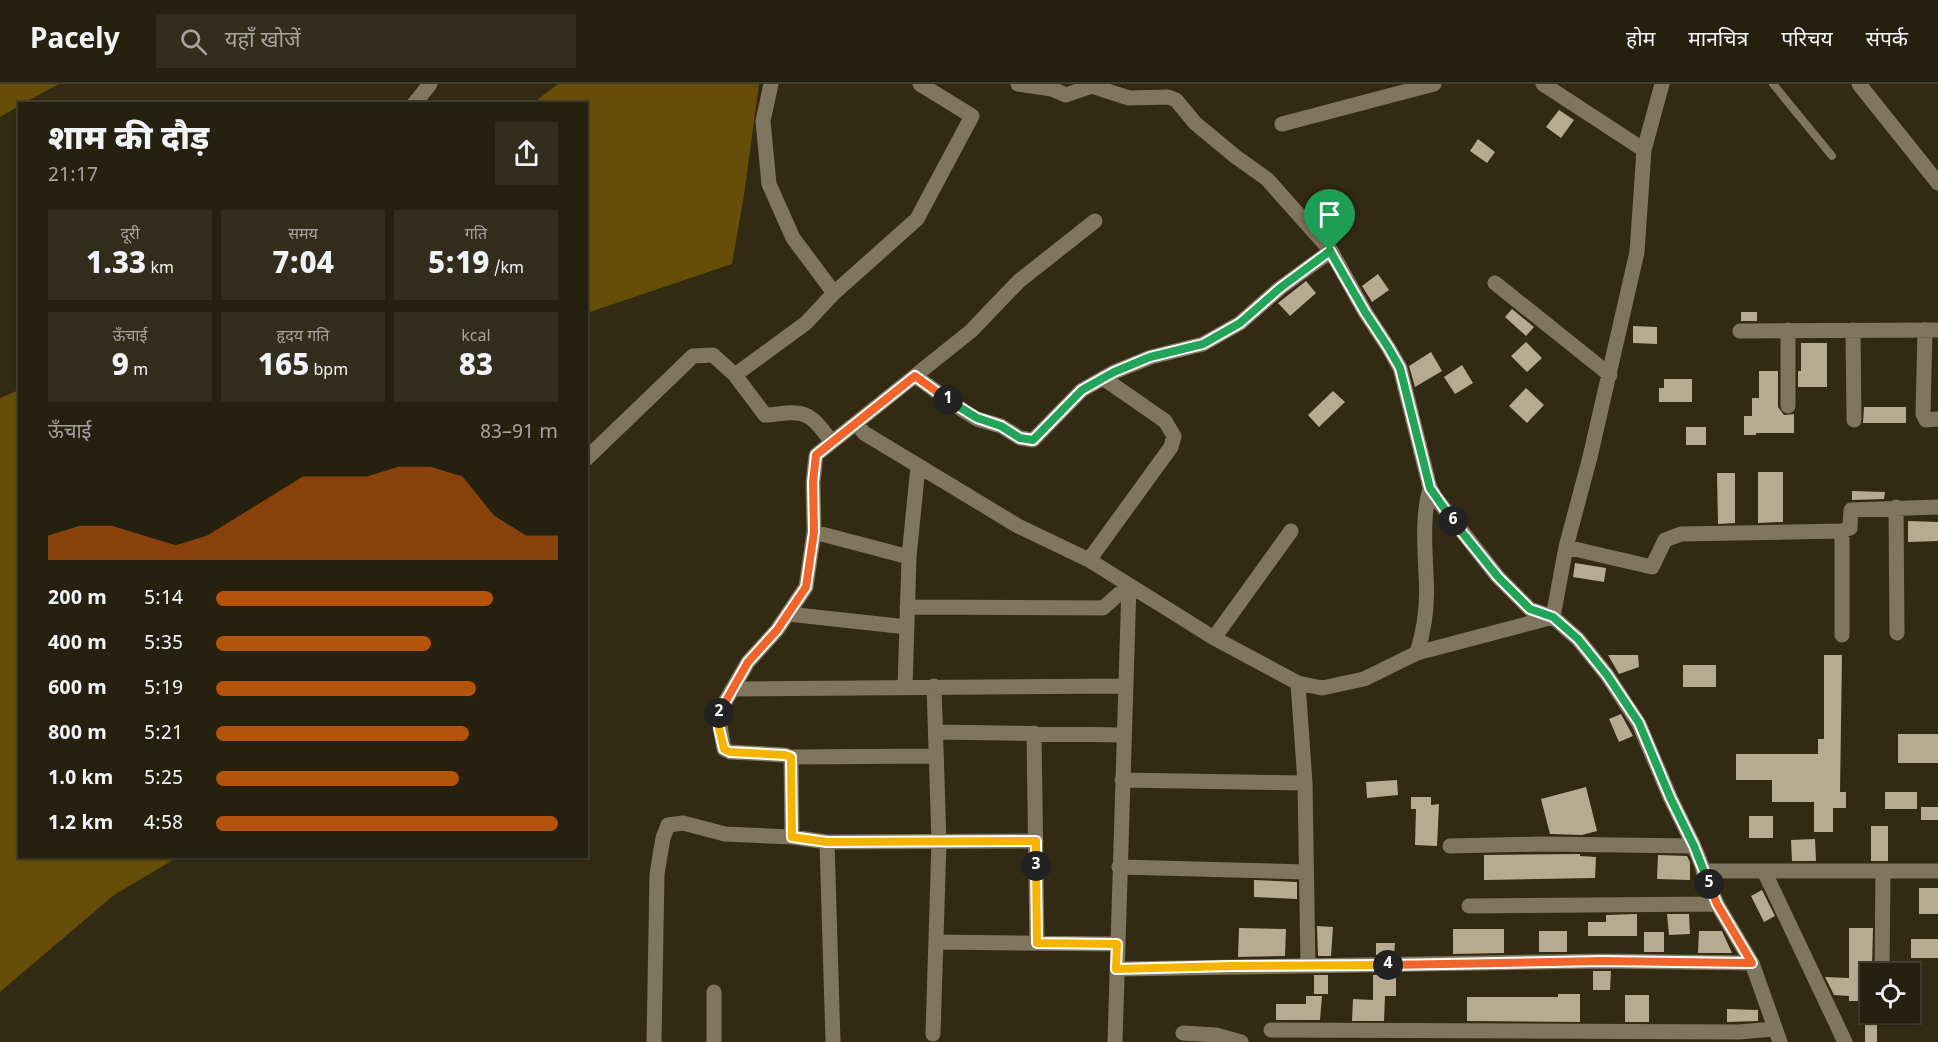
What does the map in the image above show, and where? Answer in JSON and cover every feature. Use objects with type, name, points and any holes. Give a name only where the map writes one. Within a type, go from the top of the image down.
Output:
[{"type":"street","points":[[416,102],[430,84]]},
{"type":"street","points":[[771,84],[763,121],[770,184],[793,238],[834,292]]},
{"type":"street","points":[[735,375],[806,323],[834,292],[917,219],[972,116],[920,84]]},
{"type":"street","points":[[1018,84],[1052,89],[1066,95],[1092,86],[1129,98],[1168,97],[1176,100]]},
{"type":"street","points":[[1170,84],[1176,100],[1196,123],[1236,157],[1267,178],[1330,251],[1400,368],[1430,488],[1498,577],[1530,609],[1553,617],[1578,639],[1607,675],[1639,723],[1670,797],[1694,846],[1717,904],[1752,963],[1777,1035],[1739,1032],[1271,1030]]},
{"type":"street","points":[[1282,124],[1434,84]]},
{"type":"street","points":[[1543,84],[1644,150]]},
{"type":"street","points":[[1553,617],[1566,547],[1610,375],[1638,252],[1644,150],[1662,84]]},
{"type":"street","points":[[1859,84],[1938,183]]},
{"type":"street","points":[[936,756],[791,757],[730,752],[724,749],[718,714],[748,662],[777,630],[806,587],[814,532],[813,482],[816,455],[971,331],[1019,281],[1095,221]]},
{"type":"street","points":[[915,376],[961,409],[1028,440],[1037,437],[1082,390],[1150,357],[1203,344],[1240,323],[1280,288],[1330,251]]},
{"type":"street","points":[[1495,284],[1610,375]]},
{"type":"street","points":[[1740,330],[1931,330],[1923,414],[1926,420],[1938,419]]},
{"type":"street","points":[[1788,330],[1788,406]]},
{"type":"street","points":[[1853,330],[1854,420]]},
{"type":"street","points":[[588,457],[693,356],[713,355],[735,375],[765,415],[779,416],[794,412],[811,416],[832,442]]},
{"type":"street","points":[[1089,560],[1171,447],[1174,436],[1166,421],[1103,378]]},
{"type":"street","points":[[857,424],[864,433],[1017,526],[1089,560],[1214,638],[1298,683],[1322,688],[1364,679],[1417,653],[1553,617]]},
{"type":"street","points":[[905,688],[909,557],[918,466]]},
{"type":"street","points":[[1417,653],[1424,629],[1427,577],[1424,507],[1430,488]]},
{"type":"street","points":[[1896,507],[1897,633]]},
{"type":"street","points":[[1566,547],[1652,567],[1665,540],[1681,534],[1842,531],[1850,528],[1851,510],[1938,507]]},
{"type":"street","points":[[1214,638],[1291,531]]},
{"type":"street","points":[[1842,531],[1842,635]]},
{"type":"street","points":[[814,532],[909,557]]},
{"type":"street","points":[[907,607],[1103,608],[1128,585]]},
{"type":"street","points":[[1114,1042],[1128,585]]},
{"type":"street","points":[[788,614],[906,627]]},
{"type":"street","points":[[1298,683],[1305,783],[1308,966]]},
{"type":"street","points":[[933,1034],[939,842],[934,686]]},
{"type":"street","points":[[732,689],[1124,686]]},
{"type":"street","points":[[936,732],[1123,735]]},
{"type":"street","points":[[1034,733],[1037,943]]},
{"type":"street","points":[[791,757],[792,837]]},
{"type":"street","points":[[1122,780],[1305,783]]},
{"type":"street","points":[[654,1042],[657,874],[663,838],[669,825],[683,823],[725,834],[792,837],[827,842],[1036,841]]},
{"type":"street","points":[[827,842],[833,1042]]},
{"type":"street","points":[[1449,846],[1542,844],[1694,846]]},
{"type":"street","points":[[1119,867],[1306,872]]},
{"type":"street","points":[[1703,871],[1938,871]]},
{"type":"street","points":[[1764,871],[1845,1042]]},
{"type":"street","points":[[1882,963],[1883,871]]},
{"type":"street","points":[[1469,906],[1717,904]]},
{"type":"street","points":[[936,942],[1117,944]]},
{"type":"street","points":[[1116,969],[1602,961],[1752,963]]},
{"type":"street","points":[[714,992],[714,1042]]},
{"type":"street","points":[[1183,1033],[1216,1035],[1241,1042]]},
{"type":"lane","points":[[1773,84],[1832,156]]},
{"type":"shaded area","points":[[0,84],[59,84],[26,102],[18,102],[18,107],[0,117]]},
{"type":"shaded area","points":[[558,84],[759,84],[732,264],[588,313],[588,102],[534,102]]},
{"type":"shaded area","points":[[18,390],[18,858],[176,858],[114,895],[0,992],[0,398]]},
{"type":"building","points":[[1559,110],[1574,120],[1561,138],[1546,127]]},
{"type":"building","points":[[1478,139],[1495,152],[1487,163],[1470,151]]},
{"type":"building","points":[[1378,274],[1389,290],[1372,302],[1362,286]]},
{"type":"building","points":[[1306,281],[1316,293],[1290,316],[1278,303]]},
{"type":"building","points":[[1512,309],[1534,327],[1526,336],[1505,317]]},
{"type":"building","points":[[1741,312],[1757,312],[1757,321],[1741,321]]},
{"type":"building","points":[[1633,326],[1657,327],[1657,344],[1633,343]]},
{"type":"building","points":[[1526,342],[1542,358],[1527,372],[1511,356]]},
{"type":"building","points":[[1801,343],[1827,343],[1827,387],[1798,387],[1798,371],[1801,371]]},
{"type":"building","points":[[1431,352],[1442,371],[1415,387],[1409,366]]},
{"type":"building","points":[[1462,365],[1473,383],[1455,394],[1444,377]]},
{"type":"building","points":[[1759,371],[1778,371],[1778,407],[1784,415],[1794,414],[1794,433],[1744,435],[1744,416],[1752,416],[1752,398],[1759,398]]},
{"type":"building","points":[[1664,379],[1692,379],[1692,402],[1659,402],[1659,388],[1664,388]]},
{"type":"building","points":[[1526,388],[1544,405],[1527,423],[1509,406]]},
{"type":"building","points":[[1333,391],[1345,402],[1319,427],[1308,415]]},
{"type":"building","points":[[1864,407],[1906,407],[1906,423],[1863,423]]},
{"type":"building","points":[[1686,427],[1706,427],[1706,445],[1686,445]]},
{"type":"building","points":[[1758,472],[1783,472],[1783,522],[1758,523]]},
{"type":"building","points":[[1717,473],[1735,473],[1735,523],[1718,524]]},
{"type":"building","points":[[1852,491],[1885,492],[1884,499],[1852,500]]},
{"type":"building","points":[[1908,521],[1938,522],[1938,541],[1908,542]]},
{"type":"building","points":[[1575,563],[1606,568],[1604,582],[1573,577]]},
{"type":"building","points":[[1608,655],[1638,655],[1639,667],[1619,674]]},
{"type":"building","points":[[1824,655],[1842,655],[1840,792],[1846,792],[1846,808],[1833,808],[1833,832],[1814,832],[1814,802],[1772,802],[1772,780],[1736,780],[1736,754],[1818,754],[1818,739],[1824,739]]},
{"type":"building","points":[[1683,665],[1716,665],[1716,687],[1683,687]]},
{"type":"building","points":[[1621,714],[1633,736],[1619,742],[1609,719]]},
{"type":"building","points":[[1898,734],[1938,734],[1938,763],[1898,763]]},
{"type":"building","points":[[1397,780],[1398,795],[1367,798],[1366,782]]},
{"type":"building","points":[[1586,787],[1597,831],[1582,835],[1550,834],[1541,799]]},
{"type":"building","points":[[1885,792],[1917,792],[1917,809],[1885,809]]},
{"type":"building","points":[[1411,797],[1431,797],[1431,805],[1439,804],[1437,846],[1415,845],[1416,809],[1411,809]]},
{"type":"building","points":[[1921,807],[1938,807],[1938,820],[1921,820]]},
{"type":"building","points":[[1749,816],[1773,816],[1773,838],[1749,838]]},
{"type":"building","points":[[1871,826],[1888,826],[1888,861],[1871,861]]},
{"type":"building","points":[[1815,839],[1816,861],[1792,861],[1791,840]]},
{"type":"building","points":[[1580,854],[1580,856],[1596,857],[1595,878],[1484,880],[1484,855]]},
{"type":"building","points":[[1658,855],[1687,856],[1690,862],[1690,880],[1657,879]]},
{"type":"building","points":[[1254,880],[1297,882],[1297,899],[1254,897]]},
{"type":"building","points":[[1919,888],[1938,888],[1938,914],[1919,914]]},
{"type":"building","points":[[1762,890],[1775,916],[1764,922],[1751,896]]},
{"type":"building","points":[[1637,914],[1637,936],[1588,936],[1588,922],[1606,922],[1606,915]]},
{"type":"building","points":[[1667,914],[1689,914],[1690,934],[1669,935]]},
{"type":"building","points":[[1317,926],[1333,927],[1331,956],[1318,956]]},
{"type":"building","points":[[1239,928],[1286,929],[1285,956],[1238,957]]},
{"type":"building","points":[[1849,928],[1873,928],[1872,963],[1860,963],[1859,1001],[1849,1001],[1849,996],[1834,995],[1825,977],[1849,978]]},
{"type":"building","points":[[1453,929],[1504,929],[1504,953],[1453,954]]},
{"type":"building","points":[[1539,931],[1567,931],[1567,952],[1539,952]]},
{"type":"building","points":[[1699,931],[1722,931],[1732,953],[1698,953]]},
{"type":"building","points":[[1644,932],[1664,932],[1664,952],[1644,952]]},
{"type":"building","points":[[1911,939],[1938,939],[1938,958],[1911,958]]},
{"type":"building","points":[[1376,943],[1395,943],[1394,955],[1376,955]]},
{"type":"building","points":[[1593,971],[1611,971],[1610,990],[1593,990]]},
{"type":"building","points":[[1314,975],[1328,975],[1328,994],[1314,994]]},
{"type":"building","points":[[1373,975],[1396,975],[1396,996],[1385,996],[1384,1021],[1352,1021],[1353,999],[1373,1000]]},
{"type":"building","points":[[1558,994],[1580,994],[1580,1022],[1467,1021],[1467,997],[1558,997]]},
{"type":"building","points":[[1625,995],[1649,995],[1649,1022],[1625,1022]]},
{"type":"building","points":[[1306,996],[1322,996],[1320,1020],[1276,1020],[1276,1004],[1306,1004]]},
{"type":"building","points":[[1727,1009],[1758,1010],[1758,1021],[1727,1022]]},
{"type":"building","points":[[1865,1023],[1877,1023],[1877,1042],[1865,1042]]},
{"type":"route","points":[[1330,251],[1400,368],[1430,488],[1498,577],[1530,609],[1553,617],[1578,639],[1607,675],[1639,723],[1670,797],[1694,846],[1717,904],[1752,963],[1602,961],[1116,969],[1117,944],[1037,943],[1036,841],[827,842],[792,837],[791,757],[730,752],[724,749],[718,714],[748,662],[777,630],[806,587],[814,532],[813,482],[816,455],[915,376],[977,418],[1001,426],[1020,438],[1033,440],[1082,390],[1114,372],[1150,357],[1203,344],[1240,323],[1280,288],[1330,251]]}]
